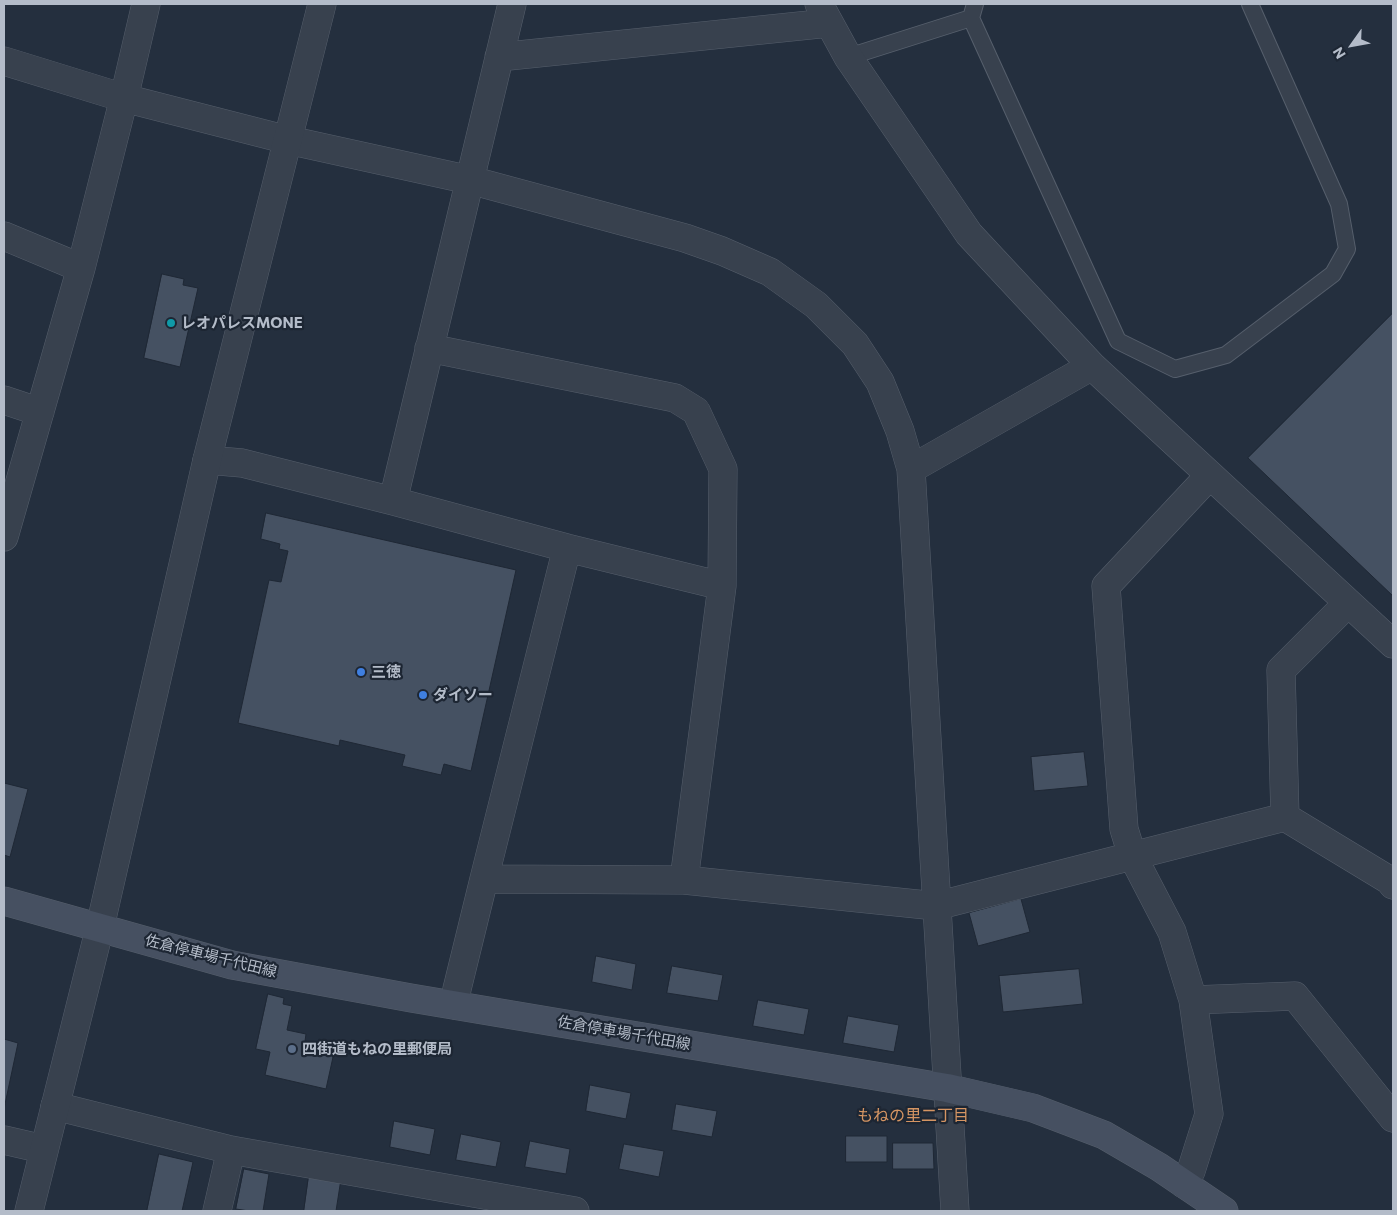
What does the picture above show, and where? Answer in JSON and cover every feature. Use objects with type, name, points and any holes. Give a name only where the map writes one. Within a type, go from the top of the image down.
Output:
[{"type":"main road","name":"佐倉停車場千代田線","points":[[4,900],[232,965],[455,1005],[947,1088],[1033,1108],[1104,1135],[1159,1167],[1215,1208]]},
{"type":"street","points":[[4,537],[81,268],[146,4]]},
{"type":"street","points":[[29,1211],[100,927],[208,460],[322,4]]},
{"type":"street","points":[[393,501],[512,4]]},
{"type":"street","points":[[499,58],[824,13],[848,57],[969,234],[1092,366],[1393,644]]},
{"type":"street","points":[[4,61],[124,98],[288,140],[470,180],[685,238],[722,251],[770,272],[816,305],[855,344],[880,382],[900,431],[911,469],[955,1211]]},
{"type":"street","points":[[4,236],[81,268]]},
{"type":"street","points":[[429,348],[674,398],[696,411],[723,469],[722,586],[684,880]]},
{"type":"street","points":[[911,469],[1092,366]]},
{"type":"street","points":[[4,400],[40,412]]},
{"type":"street","points":[[208,460],[242,463],[567,548],[722,586]]},
{"type":"street","points":[[1184,1184],[1191,1171],[1209,1114],[1193,1000],[1172,932],[1132,855],[1124,829],[1106,586],[1210,475]]},
{"type":"street","points":[[455,1005],[457,989],[567,548]]},
{"type":"street","points":[[1285,817],[1281,670],[1348,603]]},
{"type":"street","points":[[484,879],[684,880],[936,906],[1285,817],[1389,880],[1393,885]]},
{"type":"street","points":[[1193,1000],[1295,996],[1393,1118]]},
{"type":"street","points":[[55,1106],[231,1150],[575,1211]]},
{"type":"street","points":[[4,1140],[43,1149]]},
{"type":"street","points":[[217,1211],[231,1150]]},
{"type":"lane","points":[[848,57],[973,11],[1118,341],[1175,369],[1226,355],[1333,274],[1347,249],[1339,204],[1250,4]]},
{"type":"building","name":"レオパレスMONE","points":[[162,274],[184,279],[183,285],[198,288],[180,367],[144,358]]},
{"type":"building","points":[[1393,313],[1393,596],[1248,458]]},
{"type":"building","points":[[266,513],[516,570],[471,771],[444,764],[441,775],[402,766],[405,755],[340,740],[339,746],[238,723],[269,580],[281,582],[288,551],[279,549],[280,544],[261,539]]},
{"type":"building","points":[[1084,752],[1088,786],[1034,791],[1031,757]]},
{"type":"building","points":[[4,783],[28,789],[10,857],[4,855]]},
{"type":"building","points":[[1021,899],[1030,932],[978,946],[969,913]]},
{"type":"building","points":[[596,956],[636,964],[632,990],[592,982]]},
{"type":"building","points":[[672,966],[723,975],[718,1001],[667,993]]},
{"type":"building","points":[[1079,969],[1083,1004],[1003,1012],[999,976]]},
{"type":"building","points":[[268,994],[284,998],[283,1004],[292,1006],[287,1030],[306,1034],[305,1041],[335,1048],[326,1089],[265,1075],[270,1052],[256,1049]]},
{"type":"building","points":[[758,1000],[809,1009],[804,1035],[753,1026]]},
{"type":"building","points":[[848,1016],[899,1025],[894,1052],[843,1043]]},
{"type":"building","points":[[4,1039],[18,1043],[4,1109]]},
{"type":"building","points":[[590,1085],[631,1093],[626,1119],[586,1111]]},
{"type":"building","points":[[676,1104],[717,1111],[712,1137],[672,1130]]},
{"type":"building","points":[[394,1121],[435,1129],[430,1155],[390,1147]]},
{"type":"building","points":[[461,1134],[501,1142],[496,1167],[456,1160]]},
{"type":"building","points":[[846,1136],[887,1136],[887,1162],[846,1162]]},
{"type":"building","points":[[530,1141],[570,1149],[566,1174],[525,1167]]},
{"type":"building","points":[[893,1143],[933,1143],[934,1169],[893,1169]]},
{"type":"building","points":[[624,1144],[664,1151],[659,1177],[619,1169]]},
{"type":"building","points":[[159,1154],[193,1162],[182,1211],[147,1211]]},
{"type":"building","points":[[244,1169],[269,1174],[263,1211],[236,1209]]},
{"type":"building","points":[[309,1175],[341,1179],[336,1211],[304,1211]]},
{"type":"place","name":"レオパレスMONE","points":[[171,323]]},
{"type":"place","name":"三徳","points":[[361,672]]},
{"type":"place","name":"ダイソー","points":[[423,695]]},
{"type":"place","name":"四街道もねの里郵便局","points":[[292,1049]]},
{"type":"district","name":"もねの里二丁目","points":[[913,1116]]}]
